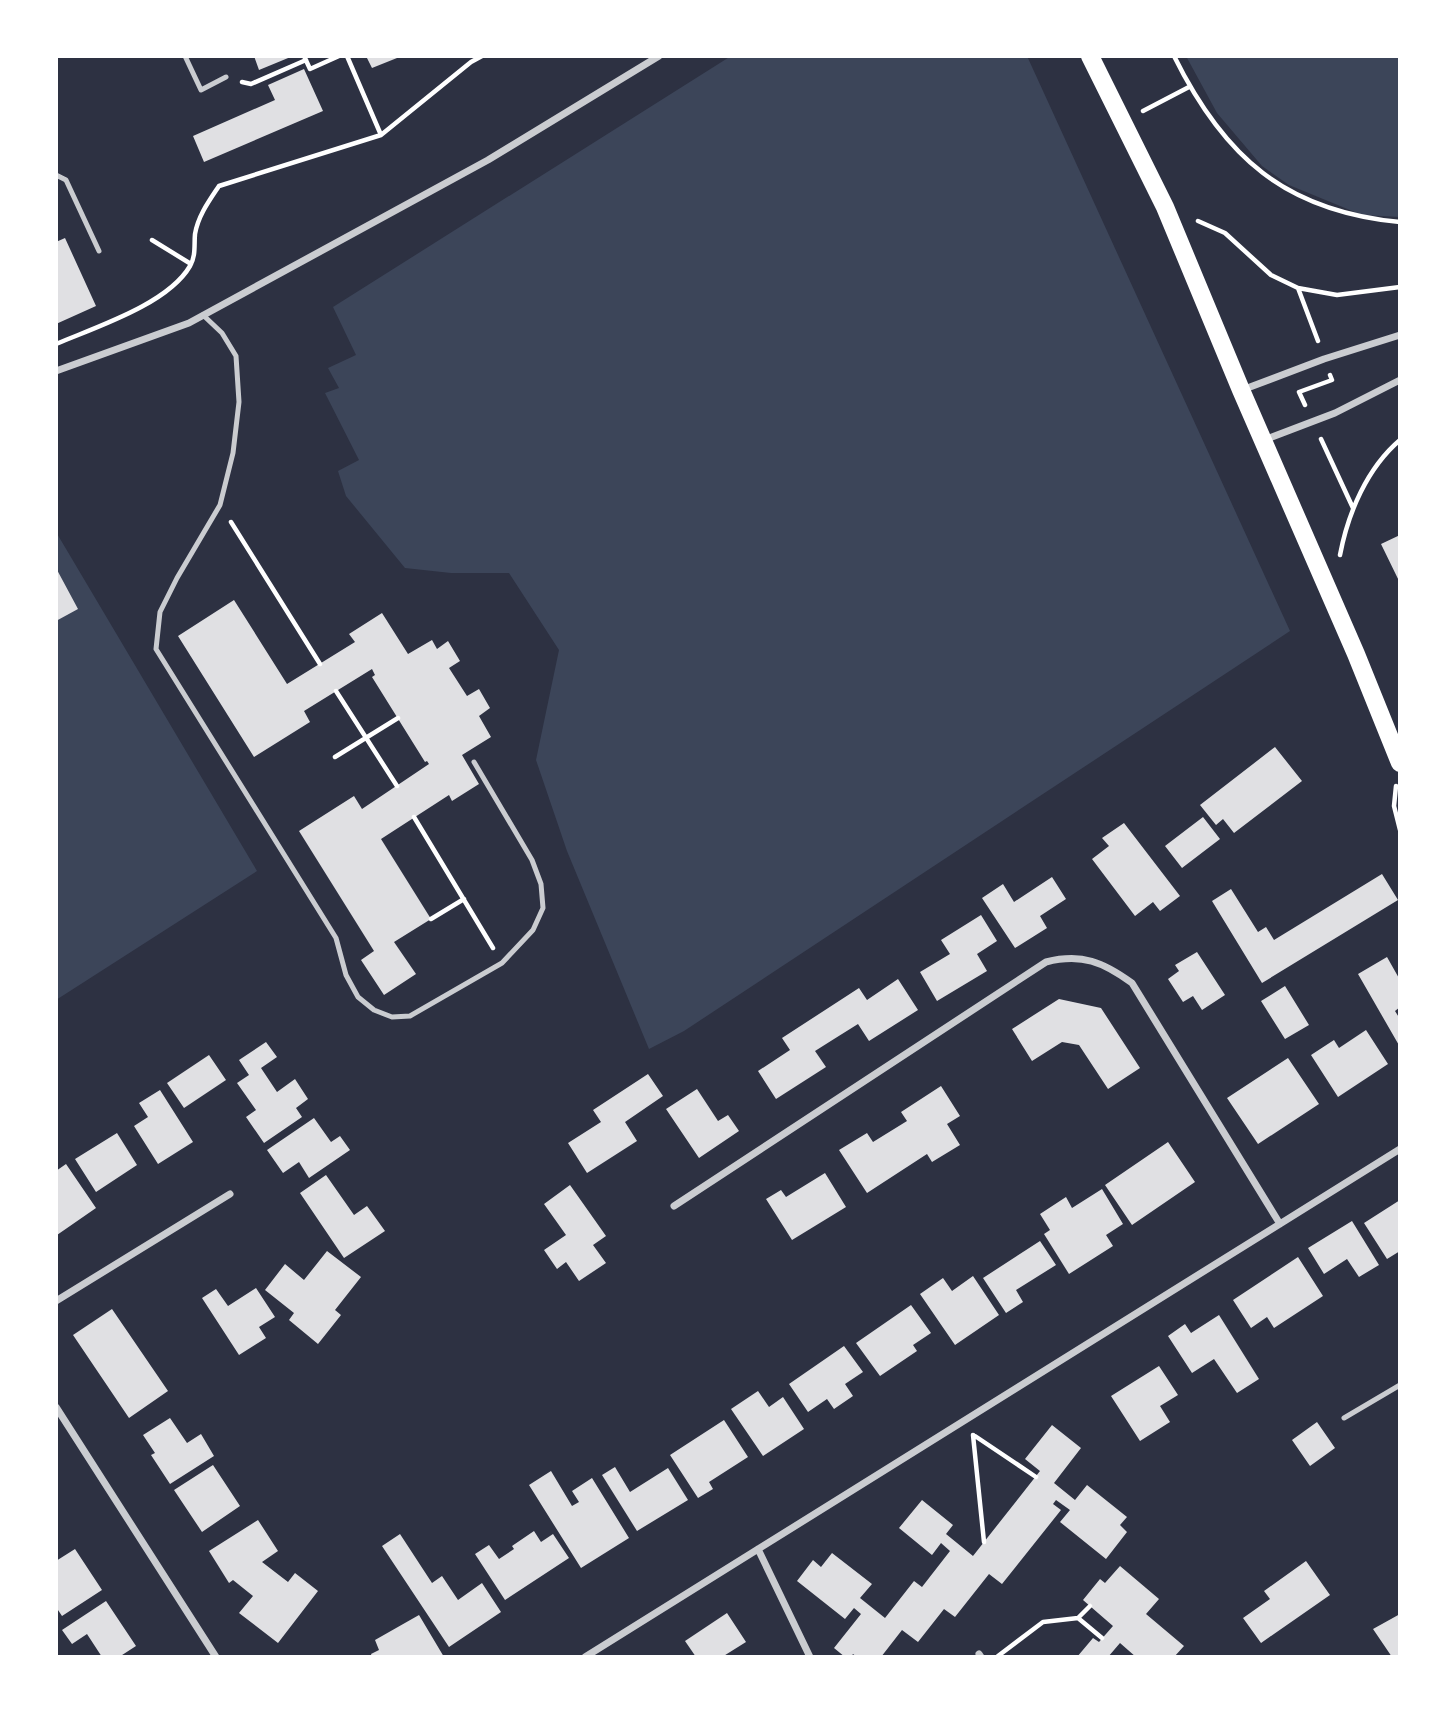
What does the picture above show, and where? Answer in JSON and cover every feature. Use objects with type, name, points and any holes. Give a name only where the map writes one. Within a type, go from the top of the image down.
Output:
[{"type":"main road","points":[[1090,56],[1165,206],[1399,760]]},
{"type":"street","points":[[56,371],[189,323],[488,160],[659,56]]},
{"type":"street","points":[[1241,390],[1324,359],[1400,335]]},
{"type":"street","points":[[1264,440],[1335,413],[1400,380]]},
{"type":"street","points":[[674,1206],[1046,962],[1066,957],[1088,960],[1112,969],[1132,983],[1280,1224]]},
{"type":"street","points":[[585,1657],[1400,1149]]},
{"type":"street","points":[[56,1301],[230,1194]]},
{"type":"street","points":[[56,1407],[216,1657]]},
{"type":"street","points":[[758,1549],[810,1657]]},
{"type":"lane","points":[[185,56],[201,90],[226,77]]},
{"type":"lane","points":[[56,175],[66,180],[99,251]]},
{"type":"lane","points":[[204,315],[222,333],[236,356],[239,402],[233,453],[220,505],[160,612],[156,649],[335,938],[346,975],[358,997],[374,1010],[392,1017],[410,1016],[502,963],[533,930],[543,908],[541,884],[532,860],[474,762]]},
{"type":"lane","points":[[1344,1418],[1400,1385]]},
{"type":"path","points":[[226,77],[251,84],[305,58],[310,69],[340,56]]},
{"type":"path","points":[[347,56],[381,135]]},
{"type":"path","points":[[56,344],[152,301],[176,285],[191,264],[195,234],[219,186],[381,135],[482,56]]},
{"type":"path","points":[[1174,56],[1189,87],[1216,127],[1255,169],[1324,207],[1369,219],[1400,222]]},
{"type":"path","points":[[1122,122],[1189,87]]},
{"type":"path","points":[[1165,206],[1225,233],[1271,275],[1298,288],[1337,295],[1400,287]]},
{"type":"path","points":[[152,240],[191,264]]},
{"type":"path","points":[[1298,288],[1318,340]]},
{"type":"path","points":[[1339,555],[1353,508],[1373,472],[1400,440]]},
{"type":"path","points":[[1329,455],[1353,508]]},
{"type":"path","points":[[220,505],[320,663]]},
{"type":"path","points":[[336,691],[397,786]]},
{"type":"path","points":[[335,757],[398,718]]},
{"type":"path","points":[[1399,760],[1394,806],[1400,830]]},
{"type":"path","points":[[414,817],[502,963]]},
{"type":"path","points":[[431,919],[464,899]]},
{"type":"path","points":[[984,1542],[973,1435],[1036,1477]]},
{"type":"path","points":[[998,1657],[1043,1622],[1078,1618],[1090,1606]]},
{"type":"path","points":[[1078,1618],[1102,1639]]},
{"type":"shaded area","points":[[731,56],[1027,56],[1290,631],[684,1031],[649,1049],[567,851],[536,760],[559,650],[509,573],[451,573],[405,568],[346,496],[338,471],[359,460],[325,393],[339,388],[328,368],[356,355],[333,307]]},
{"type":"shaded area","points":[[1186,56],[1400,56],[1400,217],[1362,215],[1289,185],[1262,166],[1217,113]]},
{"type":"shaded area","points":[[56,532],[257,871],[56,1000]]},
{"type":"building","points":[[254,56],[293,56],[259,70]]},
{"type":"building","points":[[366,56],[402,56],[372,68]]},
{"type":"building","points":[[304,69],[323,111],[204,162],[193,136],[275,100],[268,85]]},
{"type":"building","points":[[65,238],[96,306],[56,324],[56,242]]},
{"type":"building","points":[[1400,535],[1400,583],[1381,544]]},
{"type":"building","points":[[56,568],[78,609],[56,621]]},
{"type":"building","points":[[234,600],[287,684],[355,642],[349,634],[382,613],[408,654],[432,640],[437,649],[448,641],[460,661],[449,668],[467,696],[479,689],[490,708],[479,716],[491,737],[462,755],[479,784],[452,801],[449,795],[381,839],[431,919],[394,942],[416,974],[384,995],[361,960],[374,951],[299,831],[354,796],[362,809],[429,764],[425,762],[372,677],[375,675],[372,669],[304,711],[310,722],[254,757],[178,636]]},
{"type":"building","points":[[1275,747],[1302,781],[1234,833],[1223,819],[1216,825],[1200,805]]},
{"type":"building","points":[[1203,817],[1220,839],[1182,868],[1165,846]]},
{"type":"building","points":[[1124,823],[1180,896],[1160,911],[1153,902],[1135,916],[1092,859],[1109,846],[1102,838]]},
{"type":"building","points":[[1382,874],[1398,900],[1262,983],[1212,901],[1231,889],[1258,932],[1266,927],[1274,940]]},
{"type":"building","points":[[1052,877],[1066,899],[1040,916],[1047,928],[1015,948],[982,898],[1003,884],[1014,902]]},
{"type":"building","points":[[981,915],[997,941],[977,954],[987,971],[937,1001],[920,972],[950,954],[941,940]]},
{"type":"building","points":[[1197,952],[1225,995],[1202,1010],[1193,996],[1183,1002],[1168,979],[1179,971],[1175,965]]},
{"type":"building","points":[[1387,957],[1400,980],[1400,1007],[1395,1011],[1400,1019],[1400,1047],[1358,974]]},
{"type":"building","points":[[898,979],[918,1010],[869,1041],[858,1024],[834,1039],[815,1051],[826,1067],[776,1099],[758,1071],[790,1050],[782,1038],[859,988],[867,1000]]},
{"type":"building","points":[[1285,986],[1309,1025],[1285,1039],[1261,1001]]},
{"type":"building","points":[[1059,999],[1101,1008],[1140,1068],[1108,1089],[1079,1045],[1062,1042],[1032,1061],[1012,1029]]},
{"type":"building","points":[[1366,1030],[1388,1064],[1338,1097],[1311,1055],[1334,1040],[1339,1048]]},
{"type":"building","points":[[266,1042],[277,1057],[261,1068],[277,1092],[295,1079],[308,1099],[296,1108],[302,1117],[264,1143],[246,1117],[256,1110],[237,1083],[249,1075],[239,1060]]},
{"type":"building","points":[[209,1055],[226,1080],[184,1108],[167,1083]]},
{"type":"building","points":[[1288,1058],[1319,1104],[1258,1144],[1227,1098]]},
{"type":"building","points":[[648,1074],[663,1096],[625,1122],[637,1141],[587,1173],[568,1143],[601,1122],[593,1110]]},
{"type":"building","points":[[941,1086],[960,1116],[947,1124],[960,1145],[932,1162],[927,1154],[867,1193],[839,1150],[867,1133],[873,1142],[907,1121],[901,1112]]},
{"type":"building","points":[[697,1089],[718,1121],[728,1115],[739,1131],[699,1158],[666,1109]]},
{"type":"building","points":[[160,1090],[193,1142],[158,1164],[134,1126],[148,1117],[139,1103]]},
{"type":"building","points":[[314,1118],[331,1142],[340,1136],[350,1150],[309,1178],[299,1162],[283,1173],[267,1150]]},
{"type":"building","points":[[117,1133],[137,1165],[96,1192],[75,1159]]},
{"type":"building","points":[[1168,1142],[1195,1182],[1132,1225],[1105,1185]]},
{"type":"building","points":[[66,1164],[96,1208],[57,1235],[56,1171]]},
{"type":"building","points":[[825,1173],[846,1207],[792,1240],[766,1199],[781,1190],[786,1197]]},
{"type":"building","points":[[326,1175],[354,1215],[367,1206],[385,1231],[344,1258],[300,1193]]},
{"type":"building","points":[[570,1185],[606,1236],[593,1245],[606,1263],[579,1281],[566,1262],[557,1269],[544,1250],[566,1235],[544,1204]]},
{"type":"building","points":[[1102,1189],[1123,1224],[1106,1235],[1113,1246],[1069,1274],[1044,1234],[1050,1230],[1040,1214],[1066,1197],[1072,1208]]},
{"type":"building","points":[[1400,1200],[1400,1251],[1387,1259],[1364,1223]]},
{"type":"building","points":[[1352,1221],[1379,1265],[1359,1277],[1347,1259],[1324,1274],[1308,1248]]},
{"type":"building","points":[[1040,1241],[1056,1265],[1016,1290],[1023,1302],[1006,1313],[983,1278]]},
{"type":"building","points":[[327,1251],[361,1277],[335,1310],[341,1315],[318,1344],[289,1320],[294,1313],[265,1290],[285,1264],[304,1280]]},
{"type":"building","points":[[1298,1257],[1323,1296],[1274,1328],[1267,1317],[1251,1328],[1233,1300]]},
{"type":"building","points":[[973,1276],[999,1315],[955,1345],[920,1294],[943,1278],[952,1291]]},
{"type":"building","points":[[256,1288],[275,1317],[259,1327],[266,1338],[239,1355],[202,1298],[216,1289],[228,1306]]},
{"type":"building","points":[[911,1305],[931,1333],[913,1345],[917,1351],[880,1376],[856,1343]]},
{"type":"building","points":[[112,1309],[168,1391],[129,1418],[73,1335]]},
{"type":"building","points":[[1219,1315],[1259,1379],[1237,1393],[1214,1359],[1192,1373],[1168,1336],[1185,1324],[1191,1333]]},
{"type":"building","points":[[844,1346],[863,1372],[845,1384],[853,1396],[834,1409],[827,1399],[808,1412],[789,1384]]},
{"type":"building","points":[[1159,1366],[1178,1395],[1160,1406],[1170,1422],[1140,1441],[1111,1396]]},
{"type":"building","points":[[758,1391],[769,1407],[783,1397],[804,1429],[763,1456],[731,1409]]},
{"type":"building","points":[[170,1418],[187,1443],[201,1434],[214,1456],[170,1484],[151,1455],[155,1453],[143,1435]]},
{"type":"building","points":[[724,1420],[748,1457],[709,1482],[713,1489],[698,1498],[670,1455]]},
{"type":"building","points":[[1317,1422],[1335,1448],[1310,1466],[1292,1440]]},
{"type":"building","points":[[1052,1425],[1081,1448],[1054,1483],[1075,1500],[1087,1485],[1127,1517],[1120,1525],[1127,1532],[1106,1559],[1060,1522],[1070,1510],[1056,1500],[1053,1504],[1061,1510],[1002,1584],[989,1574],[955,1617],[944,1609],[918,1642],[902,1630],[881,1657],[857,1657],[853,1654],[851,1657],[845,1657],[834,1648],[861,1614],[854,1608],[845,1619],[797,1581],[813,1560],[821,1567],[832,1553],[872,1584],[860,1598],[885,1618],[914,1581],[922,1587],[950,1551],[941,1543],[932,1555],[899,1528],[922,1500],[953,1525],[946,1534],[973,1556],[1040,1471],[1025,1459]]},
{"type":"building","points":[[213,1465],[240,1506],[202,1532],[174,1490]]},
{"type":"building","points":[[615,1467],[630,1492],[668,1468],[688,1500],[637,1531],[602,1475]]},
{"type":"building","points":[[551,1471],[572,1506],[579,1502],[572,1491],[592,1478],[629,1538],[581,1568],[529,1485]]},
{"type":"building","points":[[258,1520],[278,1551],[262,1562],[288,1582],[295,1573],[318,1591],[278,1643],[239,1613],[253,1596],[233,1580],[229,1583],[209,1551]]},
{"type":"building","points":[[534,1531],[541,1542],[553,1534],[569,1558],[505,1600],[475,1554],[489,1545],[499,1559]]},
{"type":"building","points":[[400,1534],[432,1583],[442,1576],[458,1600],[482,1583],[501,1612],[449,1647],[382,1546]]},
{"type":"building","points":[[75,1549],[102,1590],[62,1616],[56,1607],[56,1561]]},
{"type":"building","points":[[1306,1561],[1330,1595],[1261,1643],[1243,1618],[1270,1599],[1264,1591]]},
{"type":"building","points":[[1120,1566],[1159,1599],[1146,1614],[1184,1646],[1174,1657],[1136,1657],[1120,1643],[1108,1657],[1077,1657],[1093,1638],[1099,1642],[1113,1626],[1083,1600],[1100,1579],[1105,1583]]},
{"type":"building","points":[[106,1601],[136,1646],[119,1657],[102,1657],[87,1634],[72,1644],[62,1630]]},
{"type":"building","points":[[727,1613],[746,1642],[722,1657],[696,1657],[685,1641]]},
{"type":"building","points":[[1400,1614],[1400,1657],[1392,1657],[1373,1629]]},
{"type":"building","points":[[419,1615],[444,1657],[372,1657],[371,1654],[379,1650],[375,1640]]}]
